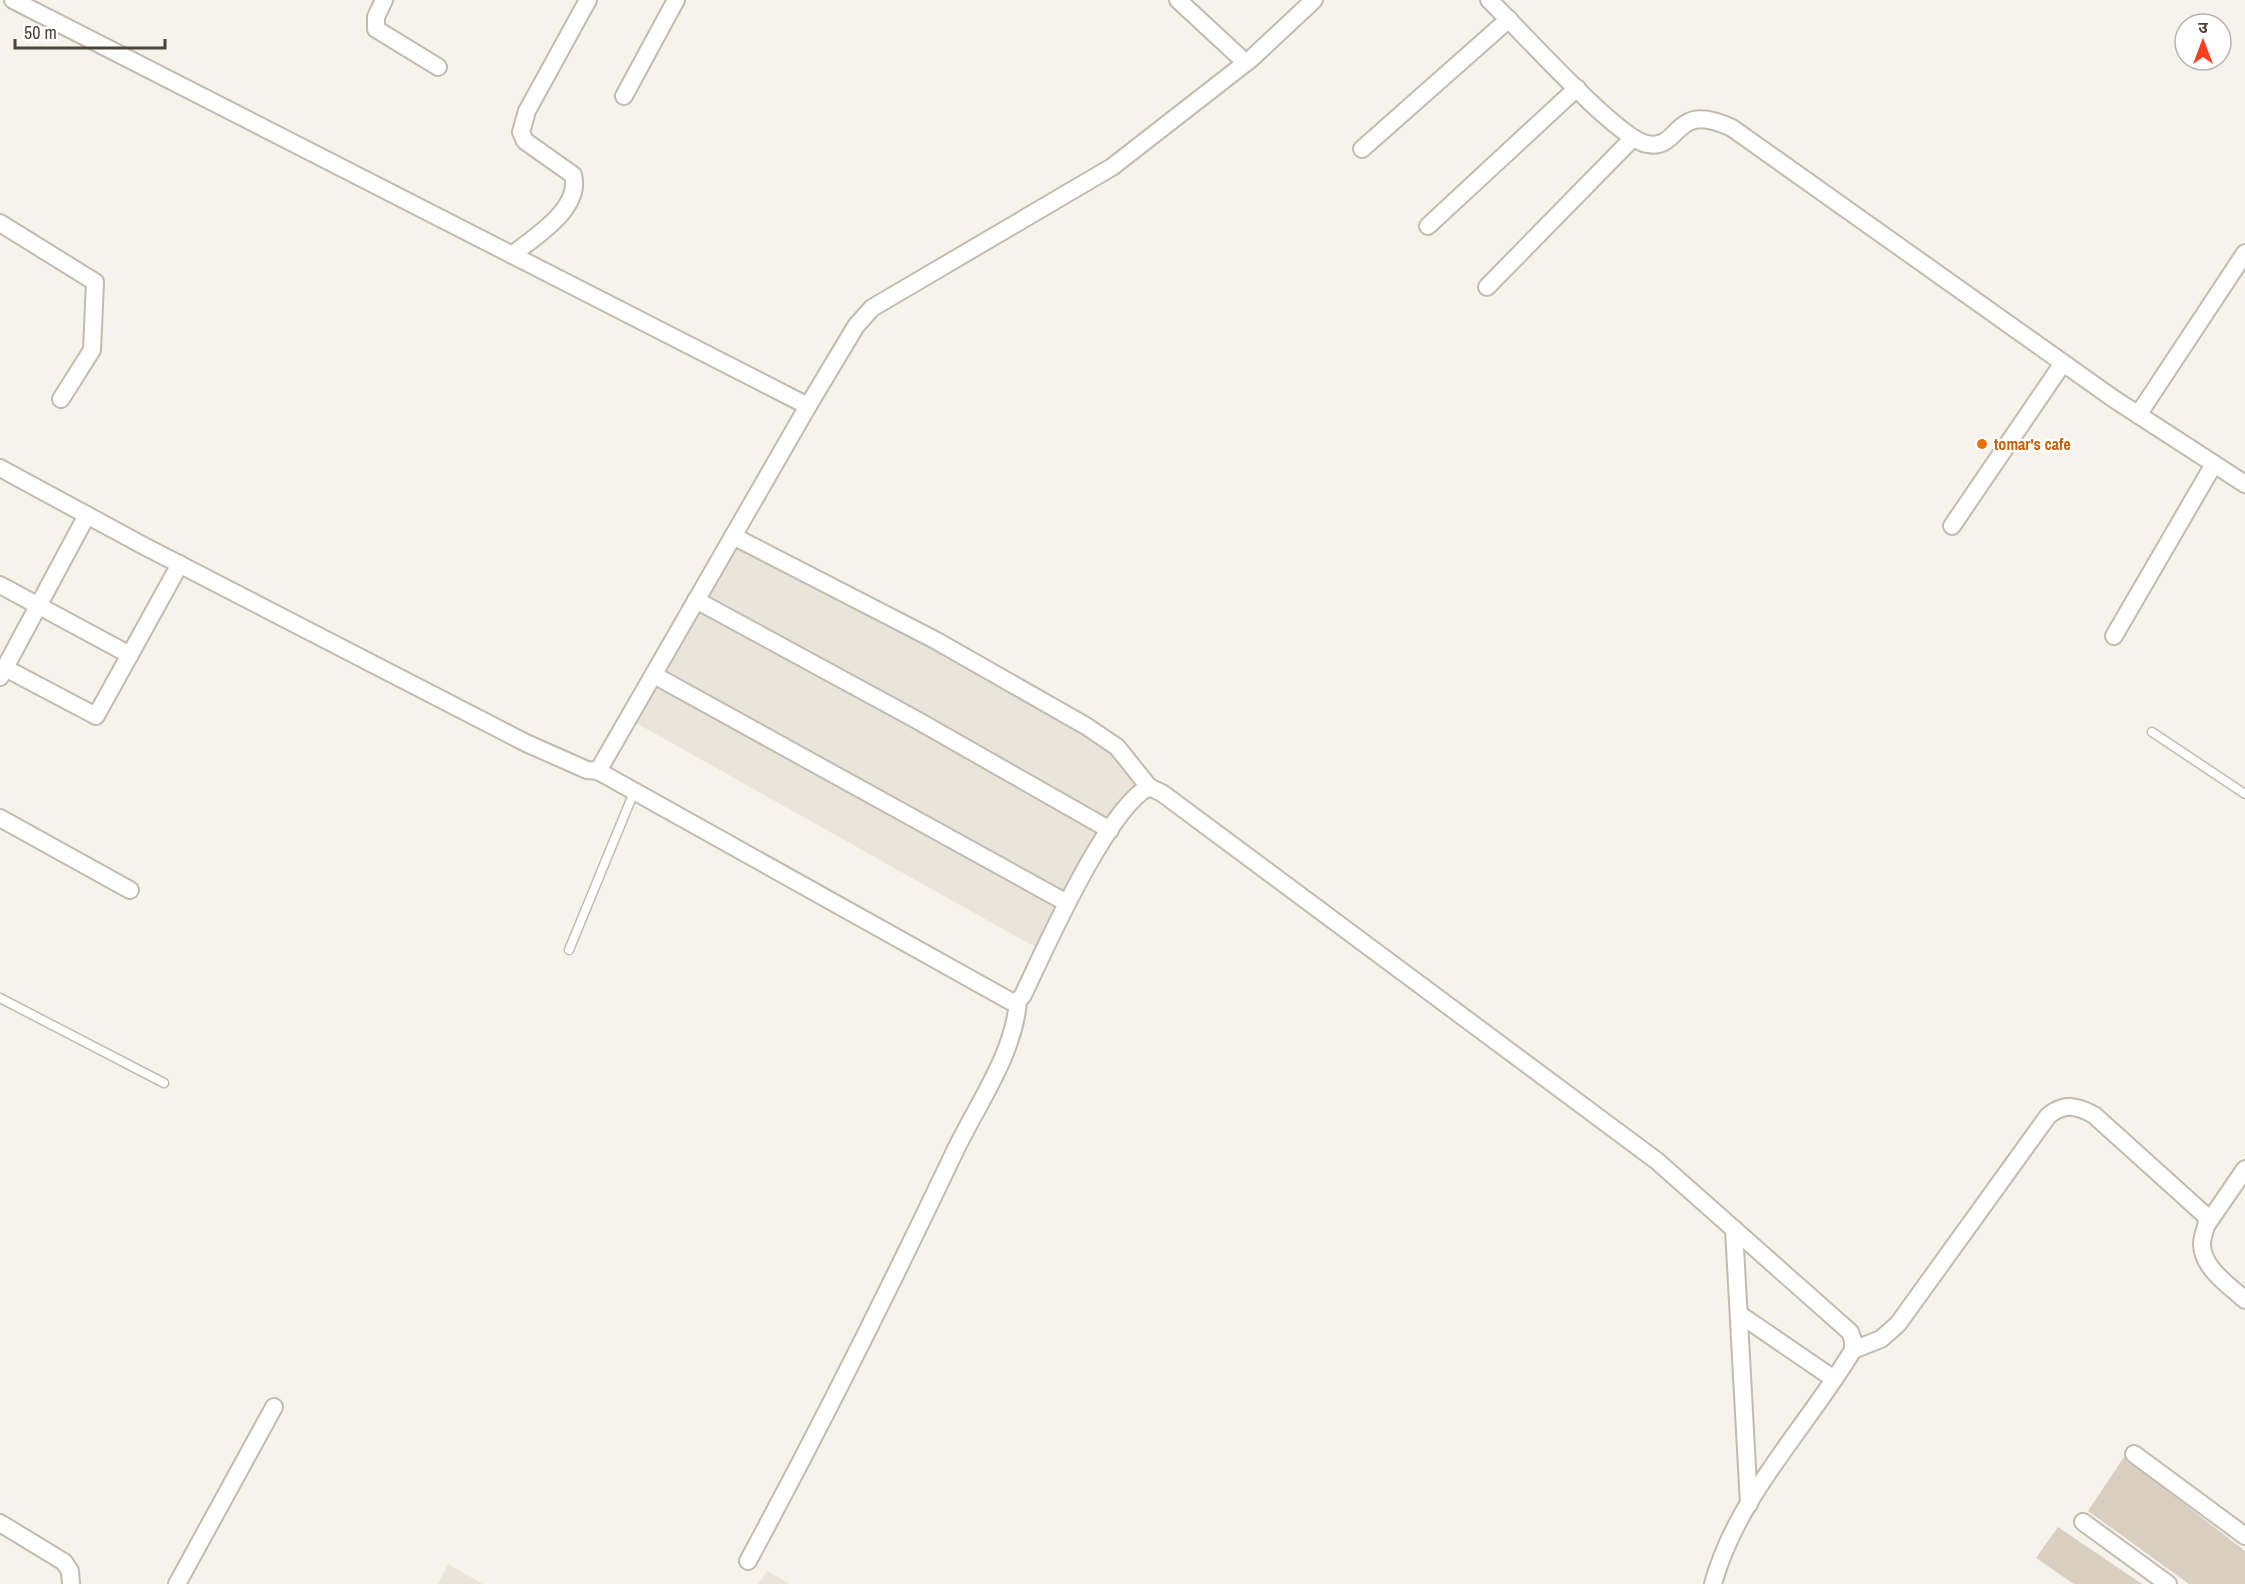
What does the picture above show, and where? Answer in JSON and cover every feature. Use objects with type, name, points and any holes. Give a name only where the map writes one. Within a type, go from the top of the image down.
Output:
[{"type":"street","points":[[13,0],[808,406]]},
{"type":"street","points":[[384,0],[376,17],[376,29],[438,67]]},
{"type":"street","points":[[512,255],[557,217],[572,195],[575,183],[573,175],[525,141],[521,132],[527,111],[588,0]]},
{"type":"street","points":[[624,96],[676,0]]},
{"type":"street","points":[[1178,0],[1246,63]]},
{"type":"street","points":[[598,771],[808,406],[856,326],[872,308],[1112,167],[1246,63],[1314,0]]},
{"type":"street","points":[[1489,0],[1577,88],[1634,138],[1646,144],[1656,144],[1665,141],[1695,118],[1708,118],[1732,128],[2063,363],[2245,484]]},
{"type":"street","points":[[1362,149],[1509,19]]},
{"type":"street","points":[[1428,226],[1577,88]]},
{"type":"street","points":[[1487,287],[1634,138]]},
{"type":"street","points":[[0,223],[95,282],[92,350],[61,399]]},
{"type":"street","points":[[2138,415],[2245,253]]},
{"type":"street","points":[[1952,526],[2063,363]]},
{"type":"street","points":[[2114,636],[2214,464]]},
{"type":"street","points":[[0,468],[526,743],[587,770],[598,771],[1001,998],[1018,1001]]},
{"type":"street","points":[[87,515],[2,672],[96,716],[180,564]]},
{"type":"street","points":[[733,536],[934,640],[1086,726],[1117,747],[1149,787],[1162,793],[1328,915],[1657,1161],[1850,1332],[1853,1350],[1749,1504],[1728,1540],[1713,1584]]},
{"type":"street","points":[[0,585],[130,655]]},
{"type":"street","points":[[696,600],[915,719],[1110,830]]},
{"type":"street","points":[[654,675],[1067,903]]},
{"type":"street","points":[[747,1561],[830,1410],[973,1112],[1010,1042],[1018,1001],[1067,903],[1110,830],[1132,800],[1149,787]]},
{"type":"street","points":[[0,818],[130,890]]},
{"type":"street","points":[[1853,1350],[1881,1340],[1898,1324],[2048,1116],[2058,1108],[2069,1106],[2080,1108],[2094,1116],[2200,1209],[2208,1223]]},
{"type":"street","points":[[2245,1169],[2208,1223],[2202,1242],[2204,1256],[2211,1268],[2245,1300]]},
{"type":"street","points":[[1734,1229],[1749,1504]]},
{"type":"street","points":[[1739,1314],[1834,1378]]},
{"type":"street","points":[[177,1584],[274,1407]]},
{"type":"street","points":[[2134,1454],[2245,1536]]},
{"type":"street","points":[[2083,1522],[2168,1584]]},
{"type":"street","points":[[0,1523],[64,1562],[70,1571],[71,1584]]},
{"type":"lane","points":[[2152,732],[2245,794]]},
{"type":"lane","points":[[569,950],[634,792]]},
{"type":"lane","points":[[0,998],[164,1083]]},
{"type":"shaded area","points":[[733,536],[935,640],[1127,758],[1140,792],[1044,952],[629,719]]},
{"type":"shaded area","points":[[448,1564],[483,1584],[438,1584]]},
{"type":"shaded area","points":[[767,1571],[790,1584],[758,1584]]},
{"type":"building","points":[[2124,1457],[2245,1551],[2245,1584],[2189,1584],[2088,1511]]},
{"type":"building","points":[[2058,1527],[2142,1584],[2074,1584],[2036,1558]]},
{"type":"place","name":"tomar's cafe","points":[[1982,444]]}]
